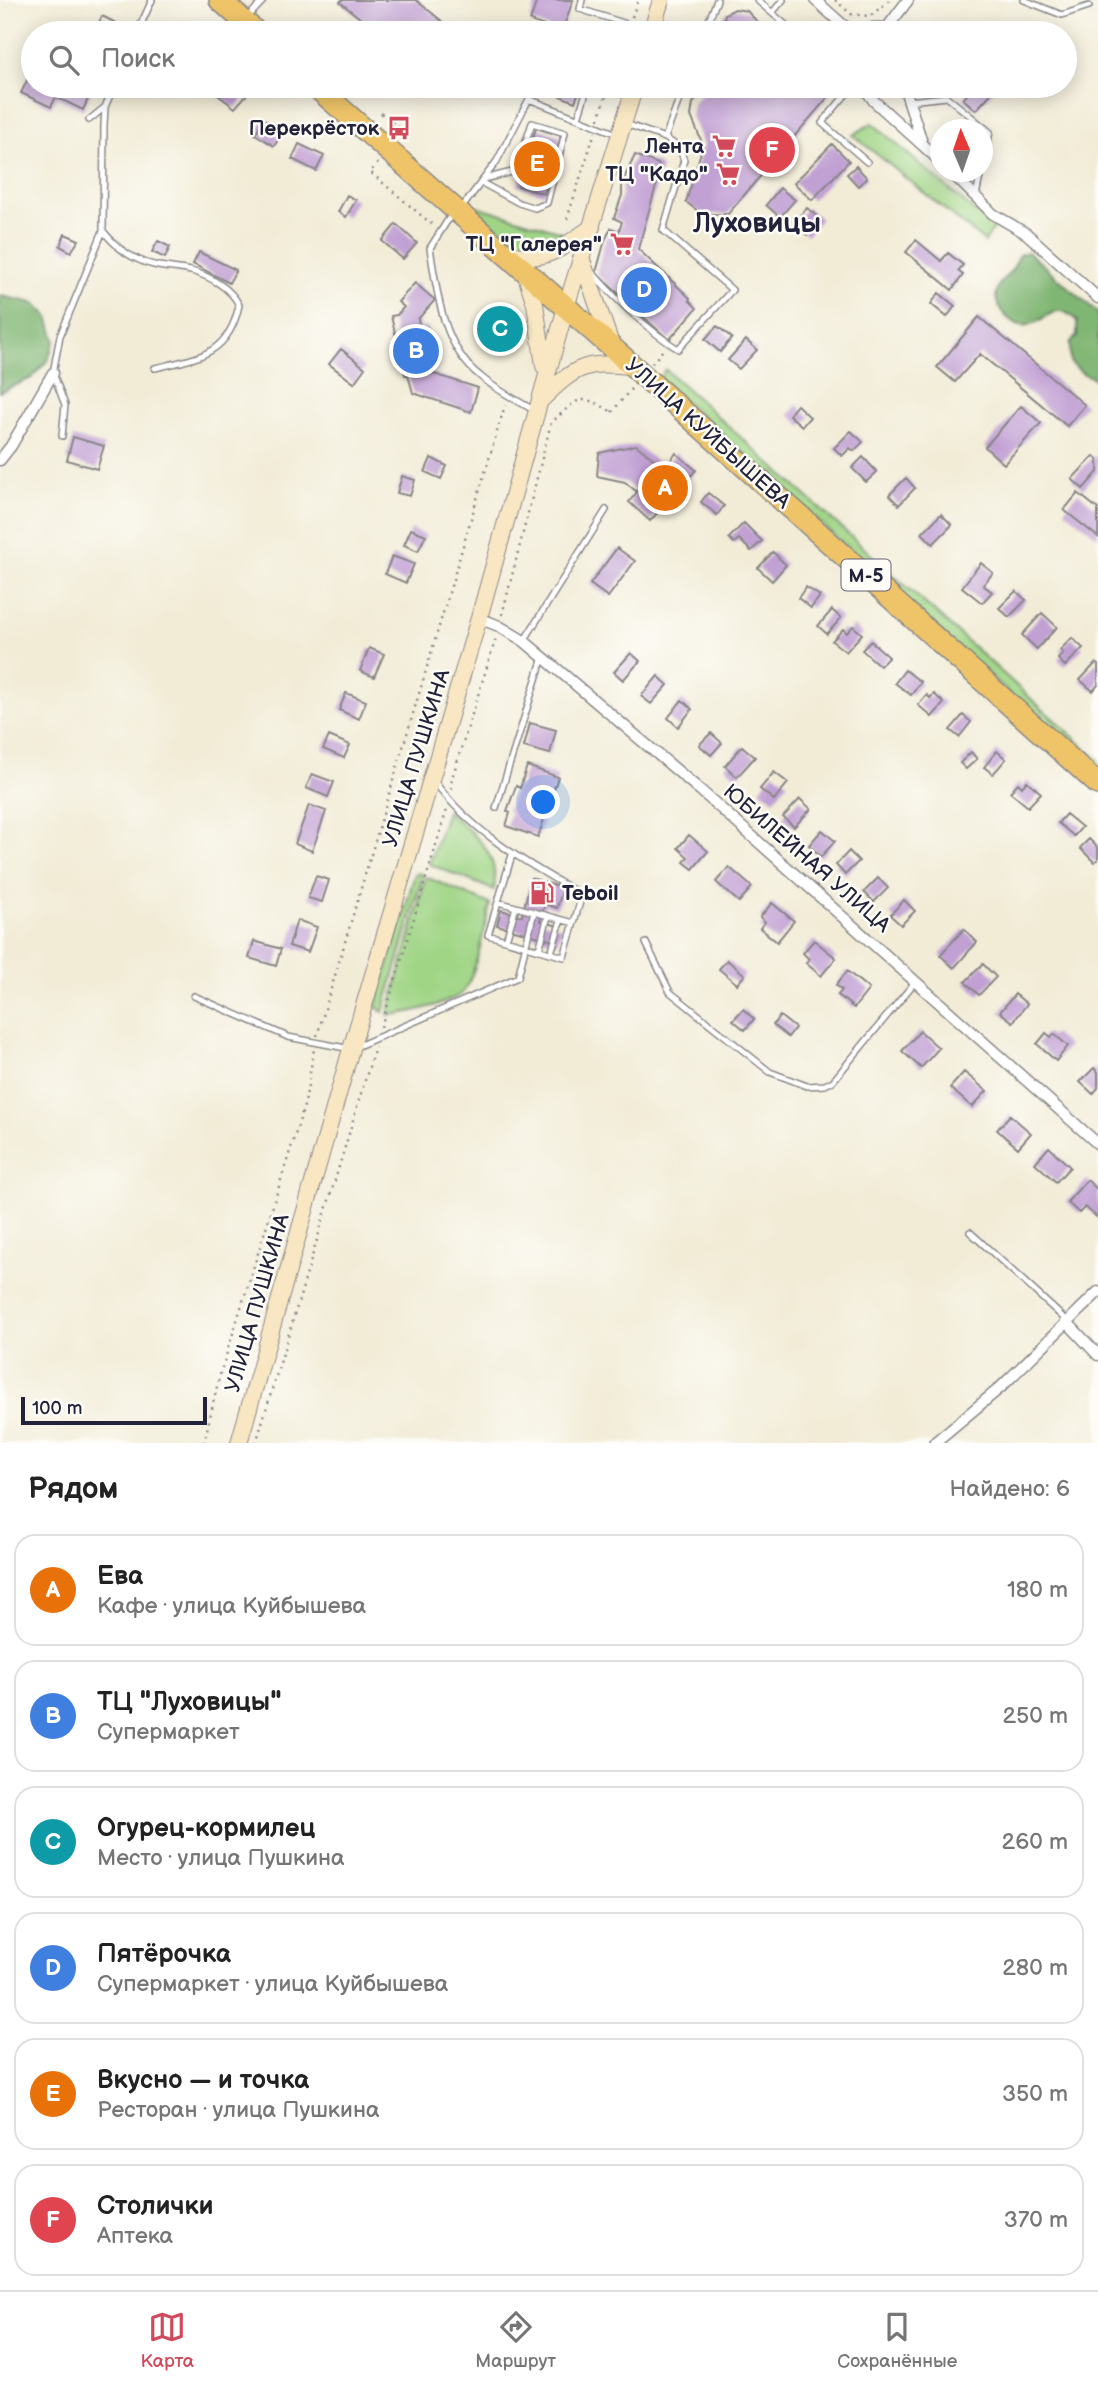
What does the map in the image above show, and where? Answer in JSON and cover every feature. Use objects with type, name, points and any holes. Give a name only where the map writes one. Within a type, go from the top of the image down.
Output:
[{"type":"highway","points":[[220,0],[243,21]]},
{"type":"highway","name":"УЛИЦА КУЙБЫШЕВА","points":[[329,98],[613,348],[1098,784]]},
{"type":"main road","points":[[655,21],[662,0]]},
{"type":"main road","name":"УЛИЦА ПУШКИНА","points":[[239,1443],[351,1049],[479,618],[566,307],[631,98]]},
{"type":"main road","points":[[504,251],[520,257],[554,252],[592,227]]},
{"type":"main road","points":[[582,260],[613,348]]},
{"type":"main road","points":[[525,271],[535,304],[543,348],[545,379]]},
{"type":"main road","points":[[537,407],[562,380],[578,369],[606,363],[634,367]]},
{"type":"street","points":[[815,0],[839,21]]},
{"type":"street","points":[[897,21],[908,0]]},
{"type":"street","points":[[872,98],[930,150]]},
{"type":"street","points":[[907,98],[922,142]]},
{"type":"street","points":[[961,182],[993,214],[1027,234],[1098,298]]},
{"type":"street","points":[[0,460],[11,446],[53,373]]},
{"type":"street","name":"ЮБИЛЕЙНАЯ УЛИЦА","points":[[479,618],[524,641],[700,790],[1098,1143]]},
{"type":"street","points":[[934,1443],[1000,1388],[1098,1292]]},
{"type":"street","points":[[1066,1321],[1098,1356]]},
{"type":"lane","points":[[142,21],[152,0]]},
{"type":"lane","points":[[253,21],[264,0]]},
{"type":"lane","points":[[582,0],[580,9],[616,21]]},
{"type":"lane","points":[[709,21],[717,0]]},
{"type":"lane","points":[[757,0],[781,21]]},
{"type":"lane","points":[[772,13],[783,0]]},
{"type":"lane","points":[[1024,0],[1062,15],[1089,6]]},
{"type":"lane","points":[[62,436],[65,405],[53,373],[60,336],[103,231],[105,107],[109,98]]},
{"type":"lane","points":[[578,118],[584,98]]},
{"type":"lane","points":[[665,138],[680,98]]},
{"type":"lane","points":[[843,98],[822,123],[867,162]]},
{"type":"lane","points":[[908,101],[937,98]]},
{"type":"lane","points":[[948,98],[974,119]]},
{"type":"lane","points":[[537,407],[508,394],[479,376],[459,352],[444,321],[430,248],[497,161],[530,99],[597,127],[665,138],[679,147],[684,160],[663,230],[732,290],[678,349],[656,334],[610,292],[582,260]]},
{"type":"lane","points":[[89,120],[105,107]]},
{"type":"lane","points":[[532,123],[565,133],[547,203],[535,208],[519,204],[483,181],[516,171],[532,123]]},
{"type":"lane","points":[[976,196],[979,182]]},
{"type":"lane","points":[[103,231],[115,245],[137,260],[164,268],[192,271],[228,289],[239,305],[231,333],[218,346],[198,358],[155,368]]},
{"type":"lane","points":[[524,641],[606,510]]},
{"type":"lane","points":[[496,808],[543,657]]},
{"type":"lane","points":[[432,779],[449,802],[512,855],[582,895],[564,957],[488,935],[512,855]]},
{"type":"lane","points":[[498,902],[574,923]]},
{"type":"lane","points":[[506,940],[516,906]]},
{"type":"lane","points":[[194,996],[288,1037],[351,1049],[518,977],[534,912]]},
{"type":"lane","points":[[539,950],[548,916]]},
{"type":"lane","points":[[551,953],[561,920]]},
{"type":"lane","points":[[646,943],[670,992],[770,1072],[807,1086],[825,1085],[834,1081],[916,980]]},
{"type":"lane","points":[[970,1232],[1066,1321]]},
{"type":"path","points":[[835,0],[851,14],[870,16],[890,0]]},
{"type":"path","points":[[567,219],[605,98]]},
{"type":"path","points":[[256,1443],[449,802],[452,778],[499,626],[551,423],[575,402],[584,398],[612,412],[663,350]]},
{"type":"path","points":[[204,1443],[219,1378],[305,1103],[315,1043],[508,394]]},
{"type":"green space","points":[[872,123],[930,173],[930,182],[941,182],[994,228],[985,242],[853,135]]},
{"type":"green space","points":[[475,207],[562,232],[553,246],[542,251],[532,251],[510,240]]},
{"type":"green space","points":[[1028,252],[1098,313],[1098,380],[1082,373],[1070,362],[1070,343],[1077,336],[1077,321],[1069,314],[1057,311],[1036,323],[1023,325],[1010,320],[1000,309],[996,297],[999,285],[1020,254]]},
{"type":"green space","points":[[0,296],[34,303],[48,316],[55,340],[48,360],[32,378],[0,392]]},
{"type":"green space","points":[[665,369],[1098,759],[1098,773],[660,379]]},
{"type":"green space","points":[[447,811],[475,836],[489,854],[495,876],[494,890],[429,864]]},
{"type":"green space","points":[[415,874],[423,875],[383,1012],[376,1007]]},
{"type":"green space","points":[[426,877],[490,904],[479,951],[467,987],[462,993],[437,1005],[388,1015]]},
{"type":"building","points":[[416,0],[442,21],[363,21],[340,2]]},
{"type":"building","points":[[537,0],[573,0],[566,21],[530,21]]},
{"type":"building","points":[[735,9],[747,11],[757,21],[724,21],[725,14]]},
{"type":"building","points":[[102,16],[112,21],[100,21]]},
{"type":"building","points":[[32,98],[56,98],[51,107]]},
{"type":"building","points":[[58,98],[88,98],[83,110]]},
{"type":"building","points":[[222,98],[244,98],[235,108]]},
{"type":"building","name":"ТЦ \"Кадо\"","points":[[698,98],[827,98],[728,214],[702,214],[686,202],[703,145],[691,116],[693,103]]},
{"type":"building","points":[[964,98],[987,98],[976,110]]},
{"type":"building","points":[[264,119],[284,131],[274,146],[255,134]]},
{"type":"building","points":[[536,128],[561,136],[544,194],[518,186]]},
{"type":"building","points":[[299,144],[324,156],[316,171],[292,159]]},
{"type":"building","points":[[832,144],[849,161],[812,200],[794,183]]},
{"type":"building","name":"ТЦ \"Галерея\"","points":[[635,155],[658,164],[661,169],[638,249],[690,298],[697,308],[669,340],[597,274],[605,240],[611,228],[619,231],[622,222],[614,218],[622,195],[622,183]]},
{"type":"building","points":[[856,166],[867,178],[858,186],[847,174]]},
{"type":"building","points":[[780,188],[795,200],[780,217],[766,205]]},
{"type":"building","points":[[347,195],[356,200],[346,217],[338,212]]},
{"type":"building","points":[[807,208],[821,219],[807,235],[794,223]]},
{"type":"building","points":[[396,224],[417,243],[403,259],[382,241]]},
{"type":"building","points":[[65,234],[79,240],[71,252],[60,246]]},
{"type":"building","points":[[916,240],[941,261],[948,253],[963,265],[958,271],[963,275],[952,290],[906,252]]},
{"type":"building","points":[[158,241],[170,247],[165,258],[152,252]]},
{"type":"building","points":[[199,252],[236,270],[229,283],[193,264]]},
{"type":"building","points":[[415,283],[435,300],[418,319],[420,328],[427,327],[436,368],[425,371],[478,388],[471,412],[413,393],[408,375],[405,375],[391,316],[397,315],[404,307],[398,302]]},
{"type":"building","points":[[939,293],[955,306],[947,317],[931,304]]},
{"type":"building","points":[[979,317],[1085,405],[1067,426],[980,354],[955,382],[937,367]]},
{"type":"building","points":[[717,326],[732,338],[720,352],[705,339]]},
{"type":"building","points":[[746,340],[757,350],[739,369],[728,360]]},
{"type":"building","points":[[341,349],[365,368],[354,383],[329,364]]},
{"type":"building","points":[[797,405],[810,417],[802,426],[789,415]]},
{"type":"building","points":[[1021,406],[1041,423],[1004,464],[985,447]]},
{"type":"building","points":[[851,431],[863,442],[854,451],[850,448],[842,456],[834,448]]},
{"type":"building","points":[[73,437],[104,446],[97,469],[67,460]]},
{"type":"building","points":[[636,445],[665,468],[676,453],[696,470],[650,521],[629,502],[637,492],[625,482],[597,476],[599,453]]},
{"type":"building","points":[[1094,456],[1098,460],[1098,472],[1083,489],[1072,479]]},
{"type":"building","points":[[863,457],[877,472],[866,482],[852,468]]},
{"type":"building","points":[[431,458],[447,466],[441,479],[425,472]]},
{"type":"building","points":[[402,476],[415,480],[410,496],[397,493]]},
{"type":"building","points":[[906,478],[915,488],[899,505],[889,495]]},
{"type":"building","points":[[708,493],[724,506],[717,515],[701,502]]},
{"type":"building","points":[[1078,493],[1098,509],[1098,537],[1064,510]]},
{"type":"building","points":[[941,514],[952,525],[933,544],[922,533]]},
{"type":"building","points":[[744,523],[762,541],[751,551],[739,539],[734,543],[729,538]]},
{"type":"building","points":[[411,529],[426,535],[418,551],[404,545]]},
{"type":"building","points":[[617,548],[635,561],[608,597],[590,584]]},
{"type":"building","points":[[773,552],[786,565],[772,581],[758,568]]},
{"type":"building","points":[[392,556],[414,564],[406,583],[385,574]]},
{"type":"building","points":[[981,563],[993,573],[983,585],[992,592],[982,603],[962,587]]},
{"type":"building","points":[[806,587],[820,596],[811,608],[798,598]]},
{"type":"building","points":[[1016,591],[1026,600],[1009,617],[999,608]]},
{"type":"building","points":[[832,610],[841,618],[827,634],[818,626]]},
{"type":"building","points":[[1042,613],[1057,627],[1037,649],[1022,635]]},
{"type":"building","points":[[853,626],[862,634],[846,652],[832,641],[843,629],[847,633]]},
{"type":"building","points":[[1072,638],[1083,648],[1065,666],[1058,659],[1063,653],[1060,650]]},
{"type":"building","points":[[871,641],[889,657],[880,666],[862,650]]},
{"type":"building","points":[[369,648],[384,654],[374,677],[360,671]]},
{"type":"building","points":[[631,653],[640,661],[623,680],[614,672]]},
{"type":"building","points":[[1096,663],[1098,685],[1093,691],[1080,680]]},
{"type":"building","points":[[905,670],[921,682],[911,695],[895,683]]},
{"type":"building","points":[[658,676],[668,685],[651,704],[641,696]]},
{"type":"building","points":[[346,693],[366,701],[359,719],[339,710]]},
{"type":"building","points":[[934,694],[944,703],[932,717],[918,705],[927,695],[930,698]]},
{"type":"building","points":[[682,700],[692,709],[678,727],[668,718]]},
{"type":"building","points":[[963,715],[971,722],[959,737],[950,730]]},
{"type":"building","points":[[530,723],[556,730],[550,754],[524,747]]},
{"type":"building","points":[[711,733],[722,743],[711,755],[699,745]]},
{"type":"building","points":[[329,736],[350,745],[344,758],[323,749]]},
{"type":"building","points":[[742,746],[755,757],[737,777],[725,766]]},
{"type":"building","points":[[997,751],[1006,759],[993,774],[984,767]]},
{"type":"building","points":[[971,752],[977,759],[966,769],[960,763]]},
{"type":"building","points":[[527,766],[558,777],[538,837],[506,826],[510,813],[507,811],[516,786],[520,788]]},
{"type":"building","points":[[774,772],[788,783],[774,800],[760,789]]},
{"type":"building","points":[[312,774],[334,782],[328,797],[306,788]]},
{"type":"building","points":[[1027,781],[1041,793],[1028,807],[1010,792],[1018,783],[1022,787]]},
{"type":"building","points":[[800,799],[811,809],[794,827],[783,817]]},
{"type":"building","points":[[309,805],[326,811],[312,851],[295,844]]},
{"type":"building","points":[[1066,814],[1082,827],[1074,836],[1058,823]]},
{"type":"building","points":[[822,830],[835,841],[821,857],[809,845]]},
{"type":"building","points":[[689,835],[708,851],[693,869],[684,862],[688,857],[678,848]]},
{"type":"building","points":[[1089,839],[1098,848],[1098,859],[1094,862],[1080,848]]},
{"type":"building","points":[[849,851],[859,861],[845,875],[836,865]]},
{"type":"building","points":[[729,867],[752,887],[739,902],[716,882]]},
{"type":"building","points":[[316,876],[329,880],[322,902],[308,898]]},
{"type":"building","points":[[531,878],[563,888],[557,908],[545,904],[540,921],[562,927],[557,942],[497,925],[501,910],[522,916]]},
{"type":"building","points":[[878,878],[888,888],[874,902],[864,892]]},
{"type":"building","points":[[904,900],[915,911],[901,925],[890,915]]},
{"type":"building","points":[[772,903],[794,921],[777,942],[760,928],[765,922],[760,917]]},
{"type":"building","points":[[297,920],[317,927],[308,952],[289,946]]},
{"type":"building","points":[[964,929],[977,942],[954,968],[940,955]]},
{"type":"building","points":[[814,940],[836,958],[821,976],[806,963],[809,959],[803,953]]},
{"type":"building","points":[[254,941],[281,949],[276,966],[249,958]]},
{"type":"building","points":[[727,960],[745,975],[737,984],[719,969]]},
{"type":"building","points":[[983,964],[996,977],[979,995],[965,982]]},
{"type":"building","points":[[847,971],[869,989],[854,1008],[838,995],[842,990],[836,985]]},
{"type":"building","points":[[1015,994],[1027,1004],[1013,1022],[1000,1012]]},
{"type":"building","points":[[743,1009],[754,1019],[745,1030],[733,1020]]},
{"type":"building","points":[[780,1016],[795,1028],[788,1037],[773,1025]]},
{"type":"building","points":[[920,1031],[939,1048],[921,1068],[902,1051]]},
{"type":"building","points":[[1046,1033],[1051,1037],[1054,1034],[1068,1046],[1056,1061],[1037,1044]]},
{"type":"building","points":[[1094,1068],[1098,1072],[1098,1088],[1093,1094],[1080,1082]]},
{"type":"building","points":[[964,1072],[987,1091],[972,1107],[950,1088]]},
{"type":"building","points":[[1010,1115],[1031,1133],[1018,1148],[997,1130]]},
{"type":"building","points":[[1049,1147],[1070,1167],[1056,1182],[1035,1163]]},
{"type":"building","points":[[1087,1180],[1098,1190],[1098,1218],[1085,1207],[1079,1213],[1067,1202]]},
{"type":"place","name":"Перекрёсток","points":[[399,128]]},
{"type":"place","name":"Лента","points":[[724,146]]},
{"type":"place","name":"Столички","points":[[772,150]]},
{"type":"place","name":"Вкусно — и точка","points":[[537,164]]},
{"type":"place","name":"ТЦ \"Кадо\"","points":[[728,174]]},
{"type":"place","name":"ТЦ \"Галерея\"","points":[[622,244]]},
{"type":"place","name":"Пятёрочка","points":[[644,290]]},
{"type":"place","name":"Огурец-кормилец","points":[[500,329]]},
{"type":"place","name":"ТЦ \"Луховицы\"","points":[[416,351]]},
{"type":"place","name":"Ева","points":[[665,488]]},
{"type":"place","name":"Teboil","points":[[542,893]]},
{"type":"district","name":"Луховицы","points":[[757,222]]}]
